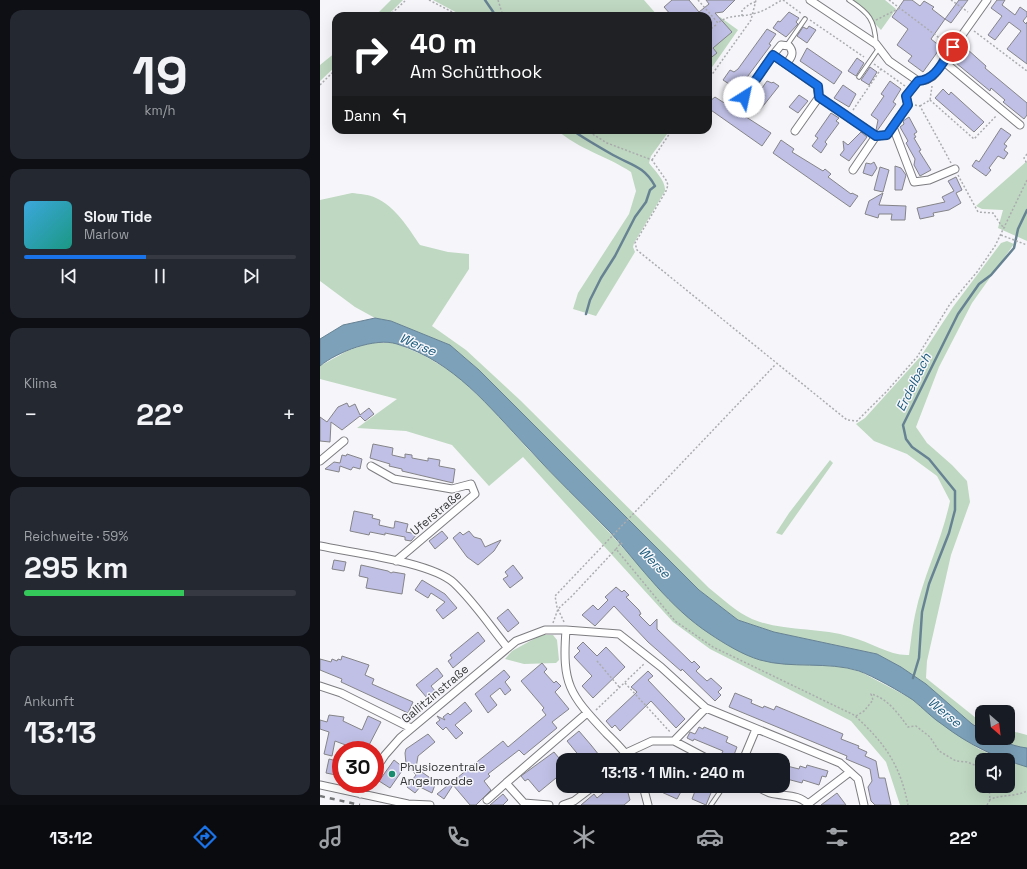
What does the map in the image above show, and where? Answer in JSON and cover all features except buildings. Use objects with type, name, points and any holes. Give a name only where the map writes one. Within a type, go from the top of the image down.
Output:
[{"type":"street","points":[[810,0],[878,46],[889,61],[918,81],[926,80],[932,77],[987,0]]},
{"type":"street","points":[[744,97],[779,47],[786,45],[791,48],[792,53],[786,64]]},
{"type":"street","points":[[773,55],[818,86],[819,97],[795,131]]},
{"type":"street","points":[[943,61],[1020,125]]},
{"type":"street","points":[[819,97],[876,136],[887,135],[908,105],[906,96],[918,81]]},
{"type":"street","points":[[893,127],[914,182],[928,180],[955,169]]},
{"type":"street","points":[[853,170],[876,136]]},
{"type":"street","points":[[320,461],[344,441]]},
{"type":"street","name":"Uferstraße","points":[[371,466],[394,479],[452,489],[471,484],[475,494],[396,561]]},
{"type":"street","points":[[320,546],[423,567],[440,574],[454,583],[507,647]]},
{"type":"street","name":"Gallitzinstraße","points":[[384,756],[411,728],[507,647],[529,634],[551,629],[619,634],[661,667],[706,708],[840,763],[850,772]]},
{"type":"street","points":[[566,630],[564,654],[566,675],[576,698],[624,753]]},
{"type":"street","points":[[320,686],[341,693],[411,728]]},
{"type":"street","points":[[674,741],[706,708]]},
{"type":"street","points":[[487,800],[589,714]]},
{"type":"street","points":[[746,753],[756,729]]},
{"type":"street","points":[[635,753],[652,741],[674,741],[697,753]]},
{"type":"street","points":[[771,793],[796,797],[809,804],[850,772],[858,779],[864,805]]},
{"type":"street","points":[[506,783],[524,803],[549,805]]},
{"type":"street","points":[[320,785],[408,804],[430,805]]},
{"type":"street","points":[[563,805],[574,801],[585,793]]},
{"type":"street","points":[[645,793],[648,805]]},
{"type":"lane","points":[[849,0],[863,10],[873,22],[878,46],[859,77]]},
{"type":"lane","points":[[786,45],[805,19]]},
{"type":"lane","points":[[712,805],[720,793]]},
{"type":"path","points":[[393,12],[406,0]]},
{"type":"path","points":[[429,0],[452,12]]},
{"type":"path","points":[[498,0],[502,12]]},
{"type":"path","points":[[698,0],[708,12]]},
{"type":"path","points":[[712,28],[730,16],[753,14],[782,0],[911,90]]},
{"type":"path","points":[[889,0],[953,47]]},
{"type":"path","points":[[951,0],[975,17]]},
{"type":"path","points":[[742,16],[742,10],[756,1]]},
{"type":"path","points":[[712,74],[751,20],[756,1]]},
{"type":"path","points":[[873,22],[900,8]]},
{"type":"path","points":[[712,16],[718,23]]},
{"type":"path","points":[[968,26],[1027,71]]},
{"type":"path","points":[[848,117],[881,69]]},
{"type":"path","points":[[320,85],[332,73]]},
{"type":"path","points":[[930,100],[932,77]]},
{"type":"path","points":[[930,100],[974,139],[1002,110]]},
{"type":"path","points":[[908,105],[920,106],[930,100]]},
{"type":"path","points":[[920,106],[978,212],[993,213],[1001,226],[1005,228]]},
{"type":"path","points":[[592,134],[607,143],[652,160],[668,185],[666,191],[635,243],[638,250],[776,364],[847,420],[857,421],[888,391],[917,357],[950,304],[977,272],[1001,235],[1027,180]]},
{"type":"path","points":[[652,160],[669,134]]},
{"type":"path","points":[[1027,154],[1024,158],[1027,164]]},
{"type":"path","points":[[1001,235],[1027,244]]},
{"type":"path","points":[[566,630],[558,609],[556,596],[776,364]]},
{"type":"path","points":[[618,540],[624,544]]},
{"type":"path","points":[[551,629],[553,618],[558,609],[621,543]]},
{"type":"path","points":[[616,549],[675,621],[713,647],[856,716],[872,731],[886,748],[897,769],[908,805]]},
{"type":"path","points":[[589,714],[620,688],[649,659]]},
{"type":"path","points":[[597,662],[620,688]]},
{"type":"path","points":[[625,683],[671,733],[674,741]]},
{"type":"path","points":[[856,716],[864,711],[874,700],[871,694],[877,696],[893,707],[908,727],[916,726],[930,737],[939,751],[956,761],[967,762],[975,765]]},
{"type":"path","points":[[989,800],[996,797],[1020,794],[1027,790]]},
{"type":"path","points":[[987,805],[989,793]]},
{"type":"green space","points":[[391,0],[403,0],[391,12],[379,12]]},
{"type":"green space","points":[[433,0],[644,0],[654,12],[456,12]]},
{"type":"green space","points":[[852,0],[885,0],[896,9],[881,30]]},
{"type":"green space","points":[[720,17],[738,30],[712,67],[712,24]]},
{"type":"green space","points":[[332,55],[332,70],[320,81],[320,65]]},
{"type":"green space","points":[[562,134],[667,134],[651,156],[649,163],[662,180],[665,191],[634,243],[633,247],[635,252],[596,316],[573,309],[578,293],[629,214],[636,191],[631,172]]},
{"type":"green space","points":[[1027,161],[1027,241],[998,228],[1003,210],[982,209],[976,206]]},
{"type":"green space","points":[[352,193],[373,197],[389,206],[401,218],[420,245],[448,252],[469,254],[469,269],[432,326],[466,350],[520,400],[709,588],[735,609],[752,619],[764,623],[789,628],[839,634],[858,639],[887,651],[902,655],[909,655],[918,601],[947,515],[950,501],[937,476],[907,454],[874,441],[856,424],[865,418],[921,356],[953,307],[1001,243],[1007,241],[1014,244],[972,303],[939,367],[916,427],[927,443],[952,465],[967,481],[970,502],[951,555],[927,661],[926,678],[975,717],[975,726],[926,684],[901,667],[877,654],[774,632],[738,620],[699,590],[479,370],[450,345],[391,321],[375,318],[355,307],[320,281],[320,200]]},
{"type":"green space","points":[[370,343],[395,343],[423,355],[454,373],[487,404],[528,449],[608,531],[669,600],[707,632],[729,646],[760,660],[840,666],[861,672],[912,699],[943,725],[979,749],[988,753],[975,753],[975,793],[1015,793],[1015,763],[1027,767],[1027,805],[900,805],[886,762],[851,721],[710,649],[673,622],[523,457],[489,486],[452,445],[406,431],[357,428],[397,399],[320,379],[320,366],[347,351]]},
{"type":"green space","points":[[830,460],[833,463],[782,535],[776,533],[789,513]]},
{"type":"green space","points":[[541,635],[553,635],[557,640],[559,660],[556,663],[524,664],[505,659],[512,651]]},
{"type":"green space","points":[[1015,732],[1027,735],[1027,748],[1013,745],[1015,745]]},
{"type":"water","name":"Werse","points":[[375,318],[391,321],[450,345],[479,370],[699,590],[738,620],[774,632],[877,654],[901,667],[926,684],[975,726],[975,745],[1012,745],[1027,748],[1027,767],[1015,763],[1015,753],[990,753],[973,745],[931,716],[913,700],[865,673],[835,666],[784,664],[760,660],[741,652],[710,634],[695,624],[669,600],[610,532],[484,401],[453,374],[436,362],[418,352],[388,342],[367,344],[357,347],[336,356],[320,366],[320,339],[343,325]]},
{"type":"waterway","points":[[485,0],[493,12]]},
{"type":"waterway","points":[[578,134],[642,170],[651,179],[655,186],[650,190],[646,202],[635,217],[615,256],[601,278],[590,300],[586,314]]},
{"type":"waterway","name":"Erdelbach","points":[[913,678],[919,658],[922,612],[929,584],[949,533],[955,510],[955,491],[929,459],[912,447],[906,439],[903,425],[958,314],[979,284],[991,275],[1014,248],[1018,229],[1027,210]]},
{"type":"railway","points":[[320,796],[360,805]]},
{"type":"place","name":"Physiozentrale Angelmodde","points":[[392,774]]},
{"type":"route","points":[[744,97],[773,55],[818,86],[819,97],[876,136],[887,135],[908,105],[906,96],[918,81],[926,80],[933,76],[953,47]]}]
